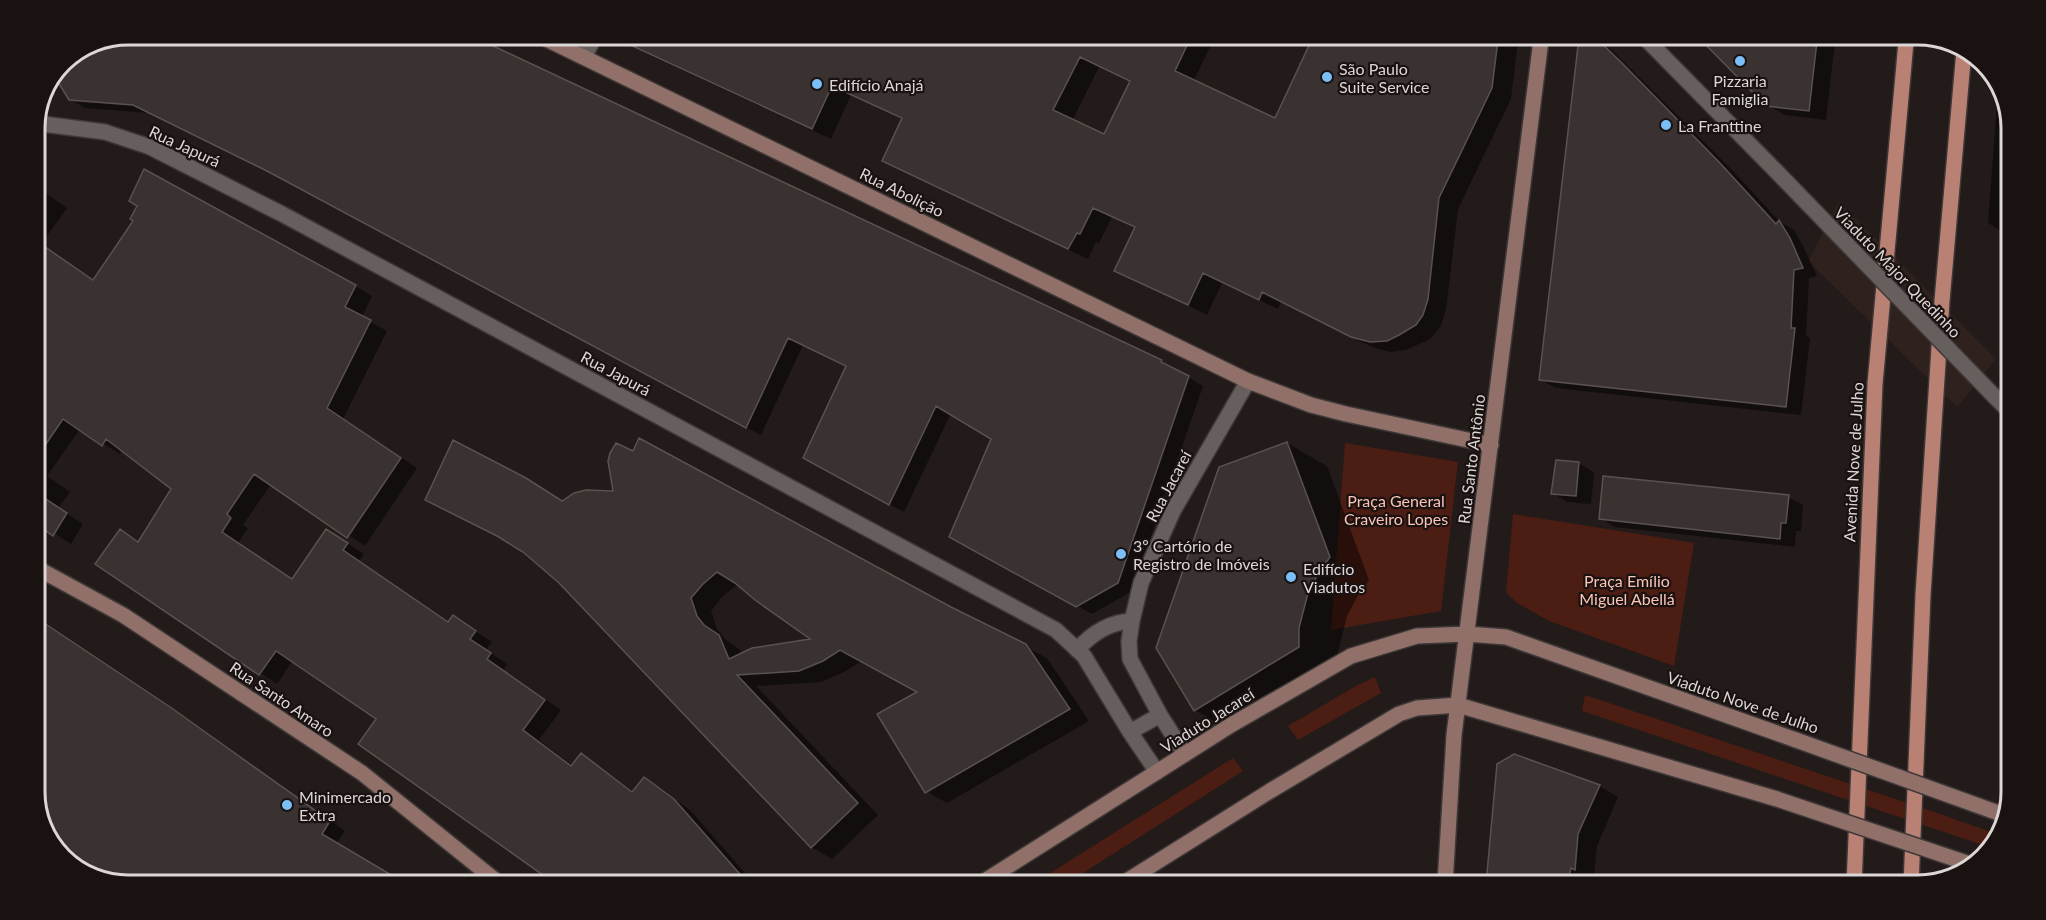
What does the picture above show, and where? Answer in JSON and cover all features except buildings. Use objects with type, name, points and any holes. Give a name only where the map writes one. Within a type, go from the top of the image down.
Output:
[{"type":"main road","name":"Avenida Nove de Julho","points":[[1854,875],[1875,384],[1906,45]]},
{"type":"main road","points":[[1911,875],[1923,595],[1942,301],[1963,58]]},
{"type":"street","name":"Rua Abolição","points":[[559,45],[1248,381]]},
{"type":"street","points":[[584,57],[590,45]]},
{"type":"street","name":"Rua Santo Antônio","points":[[1446,875],[1458,705],[1540,45]]},
{"type":"street","name":"Viaduto Major Quedinho","points":[[1653,45],[2001,403]]},
{"type":"street","name":"Rua Japurá","points":[[45,124],[105,132],[150,147],[282,214],[1056,630],[1084,656],[1157,772]]},
{"type":"street","points":[[1248,381],[1311,405],[1491,445]]},
{"type":"street","name":"Rua Jacareí","points":[[1132,621],[1141,583],[1173,511],[1248,381]]},
{"type":"street","name":"Rua Santo Amaro","points":[[45,572],[123,615],[362,773],[489,875]]},
{"type":"street","points":[[1077,650],[1098,631],[1118,623],[1132,621],[1129,641],[1130,659],[1160,715],[1185,754]]},
{"type":"street","name":"Viaduto Nove de Julho","points":[[1467,634],[1506,638],[1998,813]]},
{"type":"street","name":"Viaduto Jacareí","points":[[994,875],[1185,754],[1351,656],[1417,636],[1467,634]]},
{"type":"street","points":[[1136,875],[1399,714],[1417,708],[1458,705],[1777,799],[1963,861]]},
{"type":"street","points":[[1130,732],[1160,715]]},
{"type":"shaded area","points":[[1839,202],[1996,359],[1957,407],[1808,261]]},
{"type":"green space","name":"Praça General Craveiro Lopes","points":[[1345,443],[1458,462],[1441,611],[1331,630]]},
{"type":"green space","name":"Praça Emílio Miguel Abellá","points":[[1513,514],[1694,543],[1674,666],[1549,621],[1517,603],[1506,592]]},
{"type":"green space","points":[[1375,677],[1381,693],[1298,740],[1288,726],[1356,686]]},
{"type":"green space","points":[[1585,695],[1991,832],[1982,845],[1582,711]]},
{"type":"green space","points":[[1233,758],[1243,771],[1080,875],[1047,875]]},
{"type":"place","name":"Pizzaria Famiglia","points":[[1740,61]]},
{"type":"place","name":"São Paulo Suite Service","points":[[1327,77]]},
{"type":"place","name":"Edifício Anajá","points":[[817,84]]},
{"type":"place","name":"La Franttine","points":[[1666,125]]},
{"type":"place","name":"3º Cartório de Registro de Imóveis","points":[[1121,554]]},
{"type":"place","name":"Edifício Viadutos","points":[[1291,577]]},
{"type":"place","name":"Minimercado Extra","points":[[287,805]]}]
